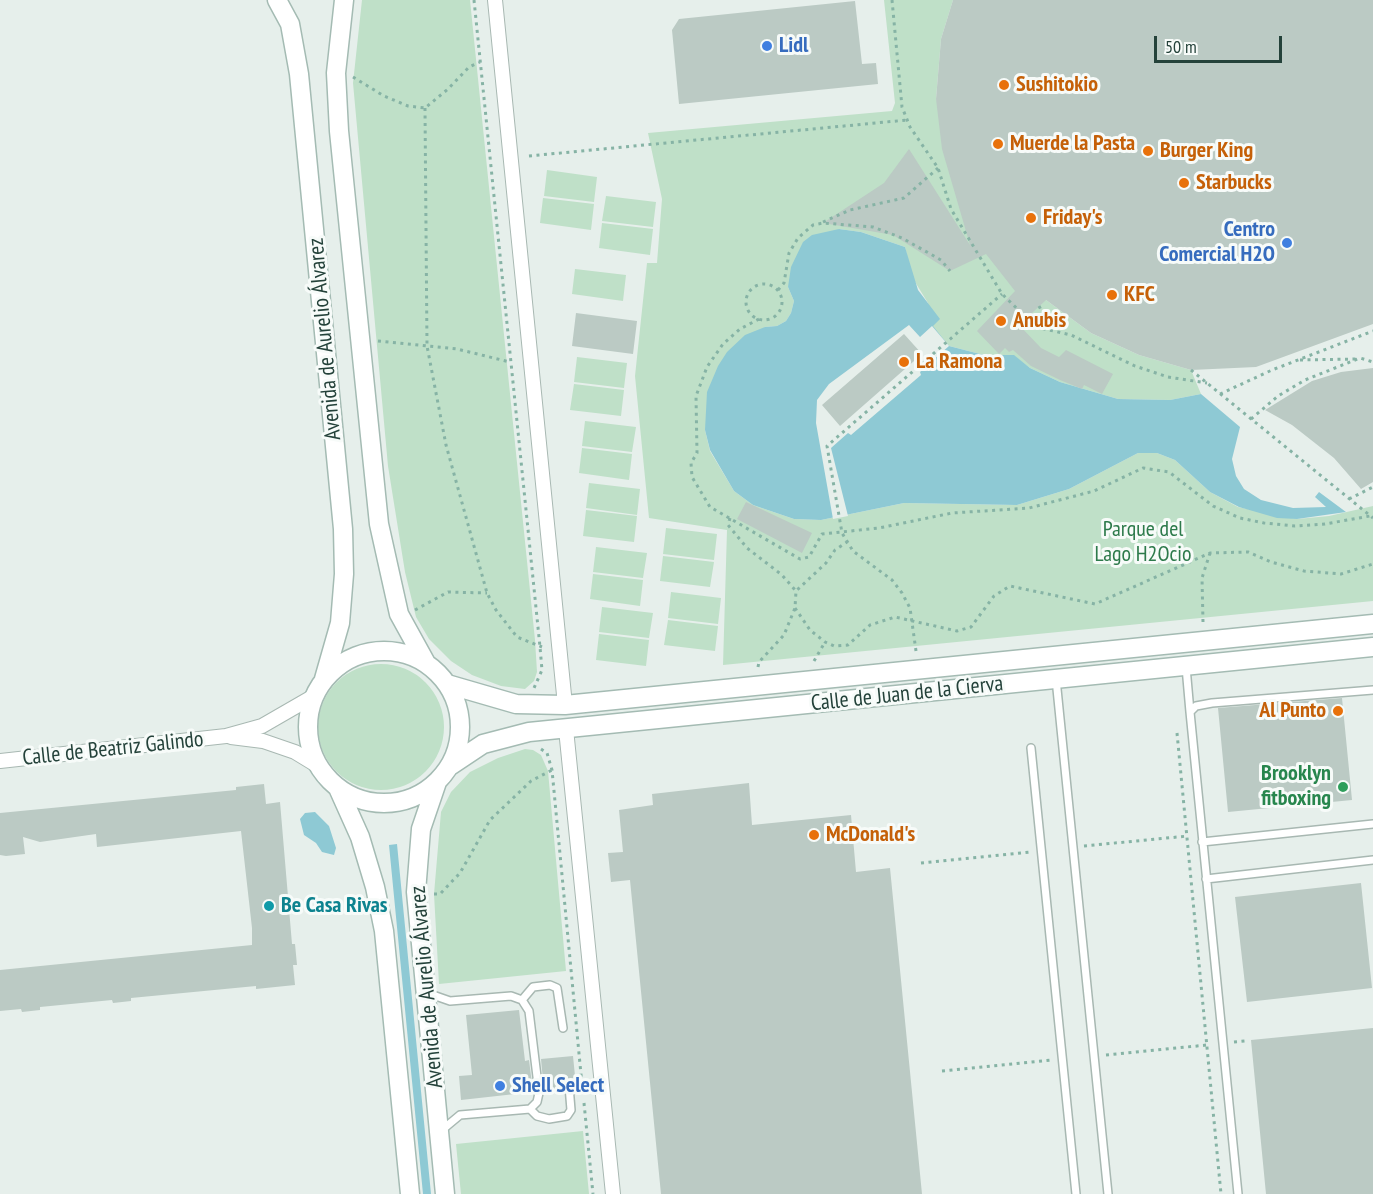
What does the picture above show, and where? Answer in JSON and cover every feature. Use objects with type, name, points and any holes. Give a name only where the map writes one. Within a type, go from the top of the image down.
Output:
[{"type":"main road","name":"Avenida de Aurelio Álvarez","points":[[278,0],[290,24],[299,74],[343,529],[344,574],[340,623],[324,680]]},
{"type":"main road","name":"Avenida de Aurelio Álvarez","points":[[344,0],[336,73],[339,131],[379,524],[399,614],[426,663]]},
{"type":"main road","name":"Calle de Juan de la Cierva","points":[[447,684],[477,695],[526,706],[565,705],[1373,624]]},
{"type":"main road","name":"Calle de Juan de la Cierva","points":[[450,766],[483,744],[529,732],[1373,647]]},
{"type":"main road","points":[[378,651],[404,653],[426,663],[447,684],[460,719],[458,744],[450,766],[437,782],[418,795],[394,803],[359,800],[338,788],[318,766],[307,730],[314,696],[324,680],[343,662],[378,651]]},
{"type":"main road","name":"Avenida de Aurelio Álvarez","points":[[437,782],[421,828],[416,892],[445,1194]]},
{"type":"main road","name":"Avenida de Aurelio Álvarez","points":[[338,788],[360,837],[375,887],[384,932],[410,1194]]},
{"type":"street","points":[[495,0],[565,705]]},
{"type":"street","name":"Calle de Beatriz Galindo","points":[[0,761],[226,736],[262,726],[314,696]]},
{"type":"street","points":[[566,729],[613,1194]]},
{"type":"street","name":"Calle de Beatriz Galindo","points":[[226,736],[263,741],[296,752],[318,766]]},
{"type":"lane","points":[[1186,666],[1238,1194]]},
{"type":"lane","points":[[1056,679],[1108,1194]]},
{"type":"lane","points":[[1190,712],[1196,706],[1212,703],[1373,690]]},
{"type":"lane","points":[[1031,748],[1076,1194]]},
{"type":"lane","points":[[1202,842],[1373,824]]},
{"type":"lane","points":[[1206,879],[1373,860]]},
{"type":"lane","points":[[522,1000],[533,987],[550,985],[557,988],[563,1028]]},
{"type":"lane","points":[[425,991],[435,998],[450,1001],[512,996],[522,1000],[529,1011],[539,1092],[537,1102],[530,1109],[460,1115],[440,1132]]},
{"type":"lane","points":[[530,1109],[537,1116],[549,1119],[567,1116],[571,1110],[569,1086]]},
{"type":"path","points":[[474,0],[540,647],[540,678],[528,694],[526,706]]},
{"type":"path","points":[[892,0],[902,107],[907,120],[938,168],[951,209],[1002,294],[1036,327],[1071,335],[1136,366],[1168,377],[1207,383]]},
{"type":"path","points":[[350,76],[384,96],[408,106],[425,108],[470,67],[488,61]]},
{"type":"path","points":[[425,108],[427,346],[447,445],[487,593],[506,626],[517,637],[540,647],[547,646]]},
{"type":"path","points":[[529,156],[907,120]]},
{"type":"path","points":[[778,290],[784,283],[789,253],[798,238],[813,225],[823,223],[850,210],[904,198],[938,168]]},
{"type":"path","points":[[823,223],[873,227],[902,238],[941,261],[950,271]]},
{"type":"path","points":[[759,319],[749,312],[748,295],[762,284],[778,290],[783,301],[780,312],[771,319],[759,319],[740,329],[723,344],[706,366],[696,396],[697,453],[691,463],[692,477],[710,507],[800,559],[809,557],[822,534],[842,533],[952,513],[1040,506],[1094,491],[1143,468],[1169,472],[1213,506],[1240,518],[1295,526],[1371,517]]},
{"type":"path","points":[[916,651],[910,608],[892,580],[863,560],[842,533],[827,447],[1002,294]]},
{"type":"path","points":[[1039,306],[1051,329]]},
{"type":"path","points":[[1220,394],[1373,331]]},
{"type":"path","points":[[372,341],[457,349],[511,362],[518,361]]},
{"type":"path","points":[[1298,360],[1360,358],[1373,360]]},
{"type":"path","points":[[1251,419],[1278,396],[1305,380],[1360,358]]},
{"type":"path","points":[[1191,370],[1371,517]]},
{"type":"path","points":[[1349,499],[1373,487]]},
{"type":"path","points":[[730,518],[728,525],[747,548],[782,574],[796,591],[795,608],[784,635],[759,662],[758,667]]},
{"type":"path","points":[[796,591],[826,563],[836,550],[847,542]]},
{"type":"path","points":[[795,608],[801,620],[825,642],[834,646],[848,645],[870,625],[895,617],[957,631],[971,627],[994,596],[1010,586],[1095,604],[1209,553],[1248,552],[1271,562],[1304,571],[1341,574],[1373,564]]},
{"type":"path","points":[[1203,622],[1202,578],[1209,553]]},
{"type":"path","points":[[411,612],[448,592],[487,593]]},
{"type":"path","points":[[814,661],[825,642]]},
{"type":"path","points":[[529,732],[531,743],[548,753],[552,770],[593,1194]]},
{"type":"path","points":[[1177,733],[1221,1194]]},
{"type":"path","points":[[429,894],[440,894],[460,873],[490,820],[531,781],[552,770],[557,770]]},
{"type":"green space","points":[[362,0],[470,0],[535,640],[537,672],[534,681],[525,689],[501,686],[472,675],[451,661],[429,639],[416,617],[405,572],[388,466],[353,83]]},
{"type":"green space","name":"Parque del Lago H2Ocio","points":[[884,0],[953,0],[941,39],[936,99],[1046,300],[1091,333],[1139,355],[1191,370],[1201,394],[1170,400],[1118,399],[1060,382],[1030,368],[1014,356],[984,355],[949,346],[932,326],[928,303],[912,277],[905,247],[861,232],[839,229],[788,287],[794,301],[791,313],[786,321],[777,326],[765,327],[705,430],[710,451],[734,491],[753,505],[794,519],[821,520],[904,503],[1017,505],[1069,489],[1138,453],[1157,453],[1175,460],[1210,492],[1238,507],[1297,519],[1329,516],[1373,506],[1373,601],[723,665],[727,530],[649,518],[635,376],[647,263],[657,263],[662,199],[648,133],[892,111],[895,103]]},
{"type":"green space","points":[[547,170],[597,177],[594,202],[544,196]]},
{"type":"green space","points":[[606,196],[656,202],[653,227],[602,221]]},
{"type":"green space","points":[[543,198],[594,204],[591,230],[540,223]]},
{"type":"green space","points":[[602,223],[653,229],[650,255],[599,248]]},
{"type":"green space","points":[[575,269],[626,275],[623,301],[572,294]]},
{"type":"green space","points":[[577,357],[627,363],[624,388],[574,382]]},
{"type":"green space","points":[[574,384],[624,390],[621,416],[570,410]]},
{"type":"green space","points":[[585,421],[636,427],[632,452],[582,446]]},
{"type":"green space","points":[[582,448],[632,454],[629,480],[579,473]]},
{"type":"green space","points":[[589,483],[640,489],[637,515],[586,508]]},
{"type":"green space","points":[[586,510],[637,516],[634,542],[583,536]]},
{"type":"green space","points":[[666,528],[717,534],[714,560],[663,554]]},
{"type":"green space","points":[[596,547],[647,553],[643,578],[593,572]]},
{"type":"green space","points":[[663,556],[714,562],[710,587],[660,581]]},
{"type":"green space","points":[[593,574],[643,580],[640,606],[590,599]]},
{"type":"green space","points":[[671,592],[721,598],[718,624],[668,618]]},
{"type":"green space","points":[[602,607],[653,613],[649,638],[599,632]]},
{"type":"green space","points":[[668,620],[718,626],[715,651],[664,645]]},
{"type":"green space","points":[[599,634],[649,640],[646,666],[596,660]]},
{"type":"green space","points":[[381,664],[405,669],[426,682],[439,703],[444,727],[439,751],[426,772],[405,785],[381,790],[357,785],[336,772],[323,751],[318,727],[323,703],[336,682],[357,669]]},
{"type":"green space","points":[[525,749],[533,750],[541,755],[548,771],[566,971],[439,984],[434,894],[441,812],[451,792],[470,772],[498,758]]},
{"type":"green space","points":[[583,1131],[589,1194],[461,1194],[456,1144]]},
{"type":"water","points":[[839,229],[861,232],[905,247],[918,290],[940,319],[933,326],[949,346],[984,355],[1014,355],[1030,368],[1060,382],[1118,399],[1170,400],[1201,394],[1240,427],[1232,459],[1236,476],[1244,489],[1261,500],[1293,508],[1326,507],[1315,497],[1319,492],[1346,512],[1297,519],[1277,518],[1239,507],[1210,492],[1175,460],[1157,453],[1138,453],[1069,489],[1017,505],[904,503],[821,520],[794,519],[753,505],[734,491],[710,450],[705,430],[707,392],[727,352],[745,335],[765,327],[777,326],[786,321],[794,301],[788,287],[791,267],[803,242],[812,235]]},
{"type":"water","points":[[315,812],[329,826],[336,848],[334,855],[322,852],[316,843],[304,835],[300,819],[305,813]]},
{"type":"water","points":[[397,844],[431,1194],[423,1194],[389,845]]},
{"type":"pier","points":[[909,325],[920,337],[932,326],[949,346],[920,372],[921,375],[851,435],[848,433],[831,448],[848,516],[833,519],[816,423],[817,400],[829,384]]},
{"type":"building","points":[[953,0],[1373,0],[1373,324],[1256,367],[1191,370],[1139,355],[1091,333],[1046,300],[1019,325],[1041,348],[1059,357],[1066,350],[1113,374],[1102,394],[1084,385],[1082,389],[1031,366],[1013,350],[1009,352],[1005,348],[999,354],[977,331],[1015,291],[986,254],[950,271],[893,235],[823,223],[884,183],[909,149],[970,245],[942,149],[936,99],[941,39]]},
{"type":"building","name":"Lidl","points":[[855,1],[862,64],[876,63],[878,84],[679,104],[672,30],[679,19]]},
{"type":"building","points":[[576,313],[637,321],[633,354],[572,346]]},
{"type":"building","points":[[904,334],[922,354],[840,426],[822,405]]},
{"type":"building","points":[[1373,368],[1373,482],[1361,489],[1334,458],[1292,425],[1265,410],[1312,381],[1341,372]]},
{"type":"building","points":[[746,502],[812,533],[802,553],[737,519]]},
{"type":"building","points":[[1342,698],[1352,800],[1228,812],[1218,708]]},
{"type":"building","points":[[749,783],[752,825],[851,815],[856,872],[890,868],[922,1194],[661,1194],[630,880],[611,882],[608,853],[623,852],[619,810],[653,805],[652,794]]},
{"type":"building","name":"Be Casa Rivas","points":[[264,784],[266,804],[280,802],[292,944],[295,944],[297,965],[293,965],[295,985],[256,989],[256,986],[131,998],[131,1001],[113,1003],[112,1000],[40,1007],[40,1010],[22,1012],[21,1009],[0,1011],[0,970],[252,945],[252,928],[241,831],[97,847],[96,834],[40,842],[23,837],[25,854],[6,856],[0,855],[0,813],[236,790],[236,787]]},
{"type":"building","points":[[1361,883],[1372,988],[1247,1002],[1235,897]]},
{"type":"building","points":[[519,1010],[525,1061],[529,1060],[533,1092],[461,1100],[459,1076],[472,1075],[466,1015]]},
{"type":"building","points":[[1373,1028],[1373,1194],[1266,1194],[1251,1040]]},
{"type":"building","points":[[573,1056],[576,1086],[568,1081],[564,1084],[563,1092],[544,1091],[541,1059]]},
{"type":"place","name":"Lidl","points":[[767,46]]},
{"type":"place","name":"Sushitokio","points":[[1004,85]]},
{"type":"place","name":"Muerde la Pasta","points":[[998,144]]},
{"type":"place","name":"Burger King","points":[[1148,151]]},
{"type":"place","name":"Starbucks","points":[[1184,183]]},
{"type":"place","name":"Friday's","points":[[1031,218]]},
{"type":"place","name":"Centro Comercial H2O","points":[[1287,243]]},
{"type":"place","name":"KFC","points":[[1112,295]]},
{"type":"place","name":"Anubis","points":[[1001,321]]},
{"type":"place","name":"La Ramona","points":[[904,362]]},
{"type":"place","name":"Al Punto","points":[[1338,711]]},
{"type":"place","name":"Brooklyn fitboxing","points":[[1343,787]]},
{"type":"place","name":"McDonald's","points":[[814,835]]},
{"type":"place","name":"Be Casa Rivas","points":[[269,906]]},
{"type":"place","name":"Shell Select","points":[[500,1086]]}]
